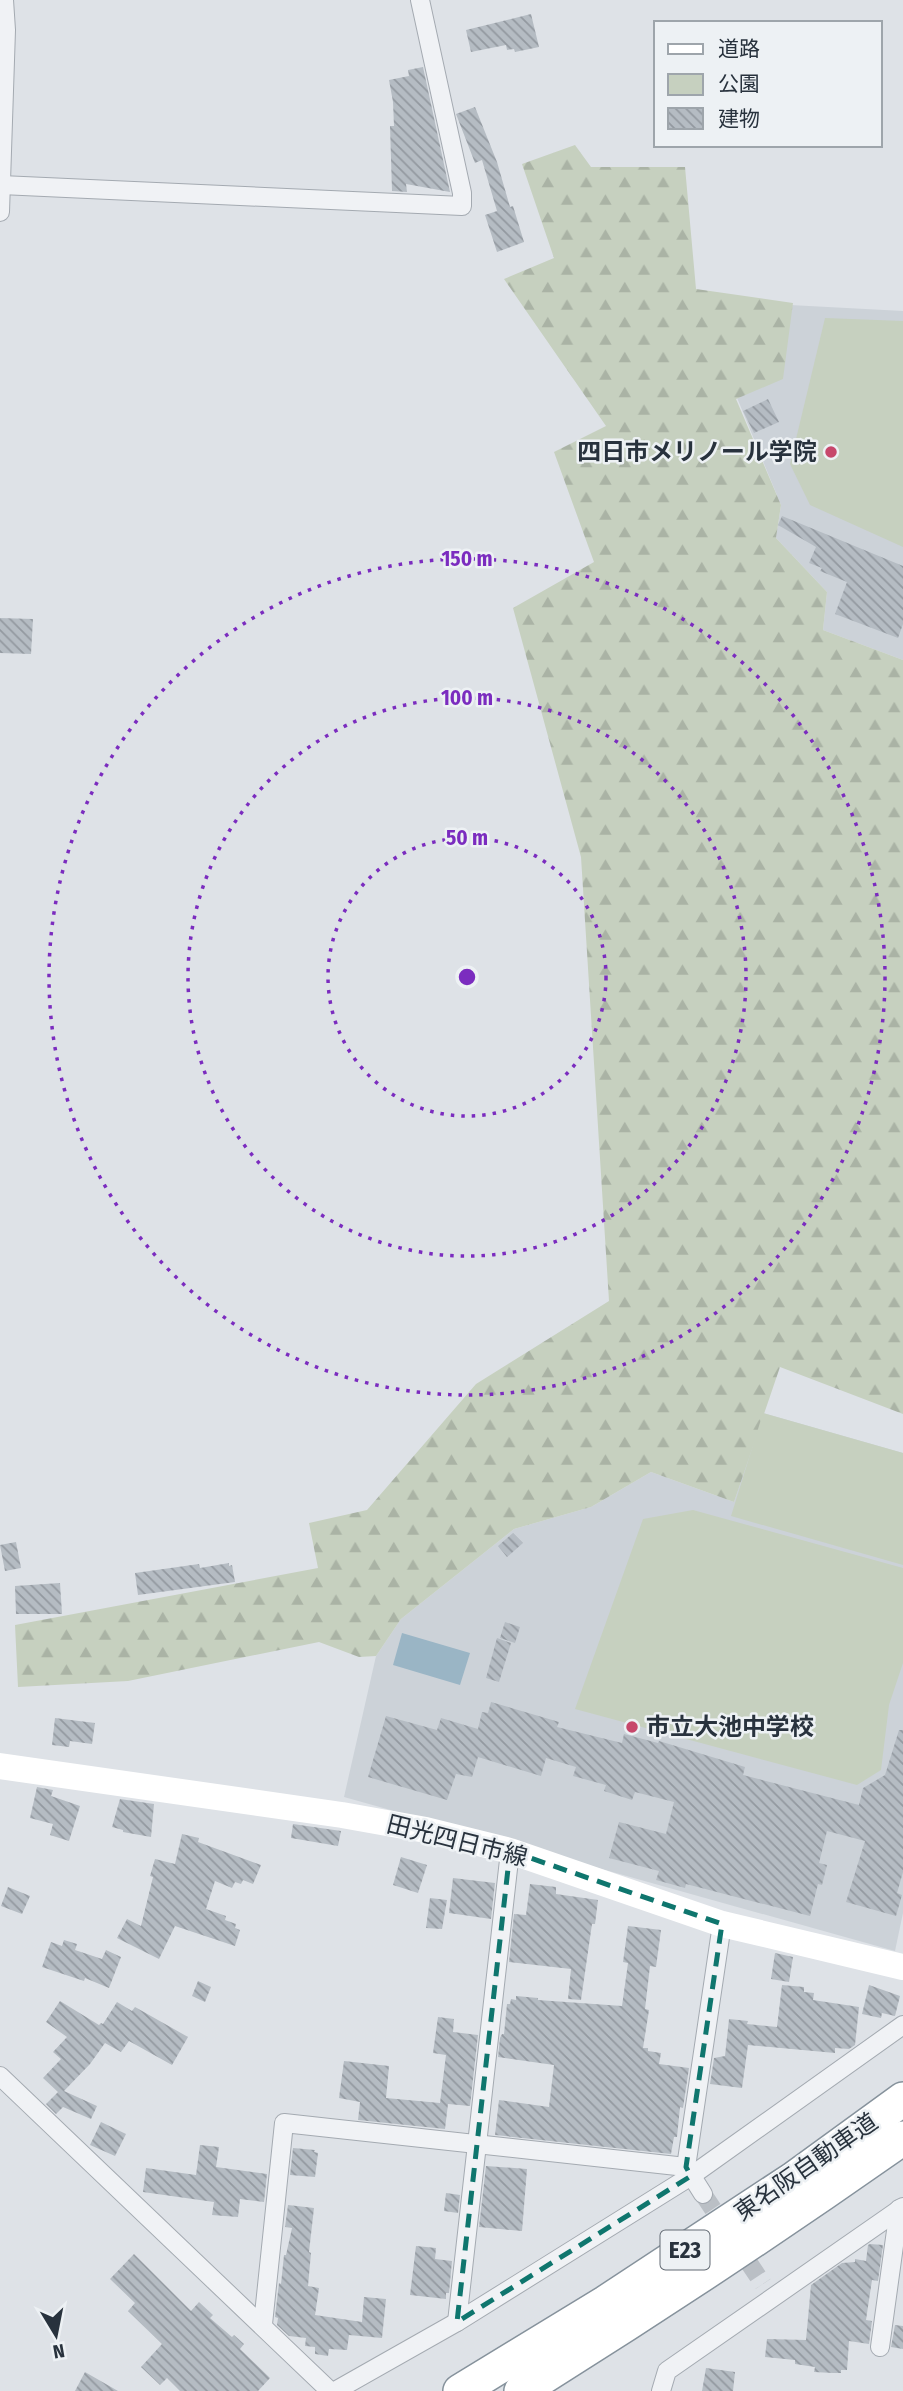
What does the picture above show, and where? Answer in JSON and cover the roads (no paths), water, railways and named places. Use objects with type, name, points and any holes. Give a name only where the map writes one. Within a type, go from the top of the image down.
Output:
[{"type":"highway","name":"東名阪自動車道","points":[[460,2391],[606,2302],[793,2179],[903,2099]]},
{"type":"highway","name":"東名阪自動車道","points":[[521,2391],[808,2205],[903,2138]]},
{"type":"main road","name":"田光四日市線","points":[[0,1766],[342,1815],[426,1830],[510,1851],[722,1924],[903,1967]]},
{"type":"street","points":[[0,212],[6,30],[4,0]]},
{"type":"street","points":[[1,185],[462,206],[462,193],[420,0]]},
{"type":"street","points":[[457,2322],[510,1851]]},
{"type":"street","points":[[703,2194],[688,2171],[722,1924]]},
{"type":"street","points":[[335,2391],[457,2322],[688,2171],[903,2025]]},
{"type":"street","points":[[0,2076],[330,2391]]},
{"type":"street","points":[[262,2324],[284,2123],[688,2171]]},
{"type":"street","points":[[661,2391],[667,2371],[768,2291],[901,2208]]},
{"type":"street","points":[[880,2347],[901,2208]]},
{"type":"water","points":[[402,1633],[470,1653],[460,1685],[393,1665]]},
{"type":"tunnel","points":[[703,2194],[763,2284]]},
{"type":"place","name":"四日市メリノール学院","points":[[831,452]]},
{"type":"place","name":"市立大池中学校","points":[[632,1727]]}]
